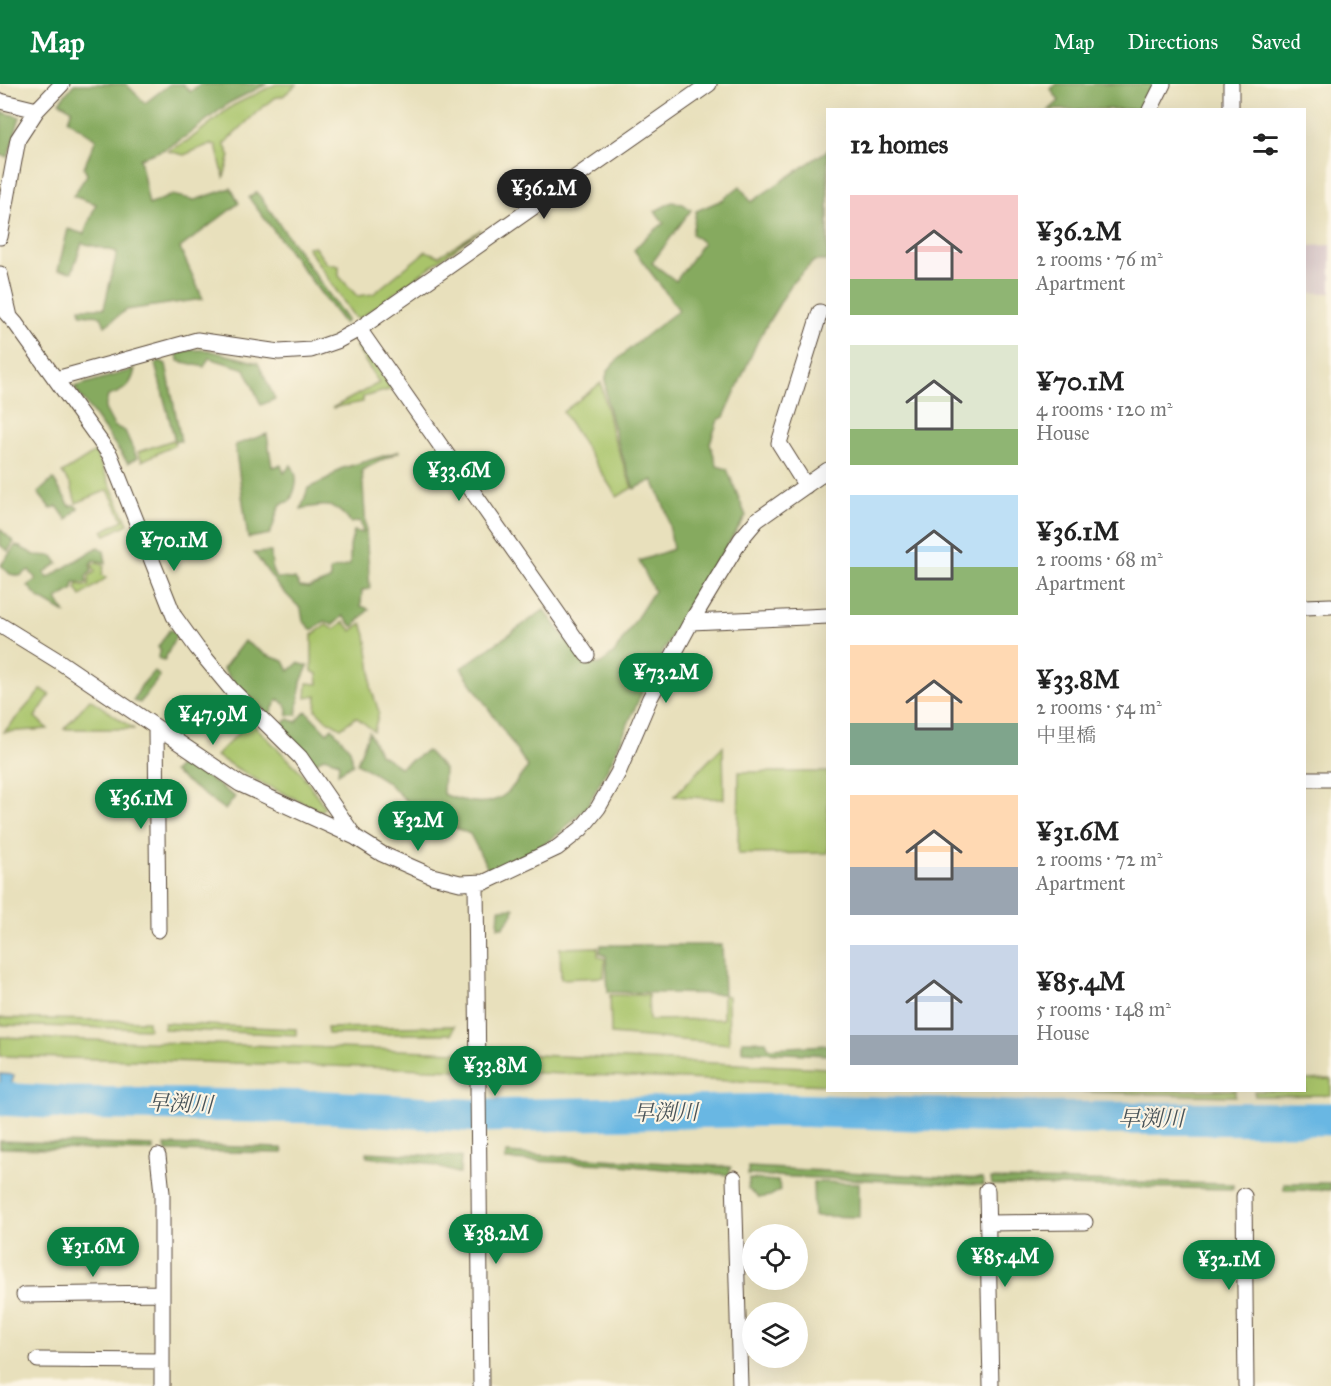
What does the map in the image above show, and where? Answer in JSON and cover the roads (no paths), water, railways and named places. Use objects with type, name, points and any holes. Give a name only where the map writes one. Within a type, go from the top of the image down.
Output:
[{"type":"street","points":[[0,237],[18,138],[37,110],[62,84]]},
{"type":"street","points":[[56,379],[197,340],[279,352],[311,350],[337,341],[359,329],[710,84]]},
{"type":"street","points":[[1151,108],[1163,84]]},
{"type":"street","points":[[1231,84],[1232,108]]},
{"type":"street","points":[[0,100],[37,110]]},
{"type":"street","points":[[0,274],[5,311],[110,455],[174,616],[231,689],[300,757],[355,837]]},
{"type":"street","points":[[806,486],[778,443],[820,312]]},
{"type":"street","points":[[359,329],[587,655]]},
{"type":"street","points":[[0,625],[60,662],[240,784],[355,837],[382,854],[432,876],[453,882],[476,884],[494,879],[556,848],[581,829],[598,808],[618,773],[650,698],[691,622],[741,539],[757,520],[826,471]]},
{"type":"street","points":[[1306,607],[1331,606]]},
{"type":"street","points":[[691,622],[826,616]]},
{"type":"street","points":[[156,729],[158,930]]},
{"type":"street","points":[[1306,779],[1331,779]]},
{"type":"street","points":[[476,884],[481,1386]]},
{"type":"street","points":[[158,1156],[162,1193],[162,1386]]},
{"type":"street","points":[[734,1178],[740,1386]]},
{"type":"street","points":[[987,1190],[991,1386]]},
{"type":"street","points":[[1244,1196],[1246,1386]]},
{"type":"street","points":[[988,1222],[1085,1222]]},
{"type":"street","points":[[24,1295],[162,1293]]},
{"type":"street","points":[[38,1360],[162,1361]]},
{"type":"water","points":[[0,1074],[14,1075],[5,1108],[0,1108]]},
{"type":"waterway","name":"早渕川","points":[[0,1099],[66,1103],[327,1107],[482,1116],[787,1110],[1046,1118],[1331,1119]]}]
